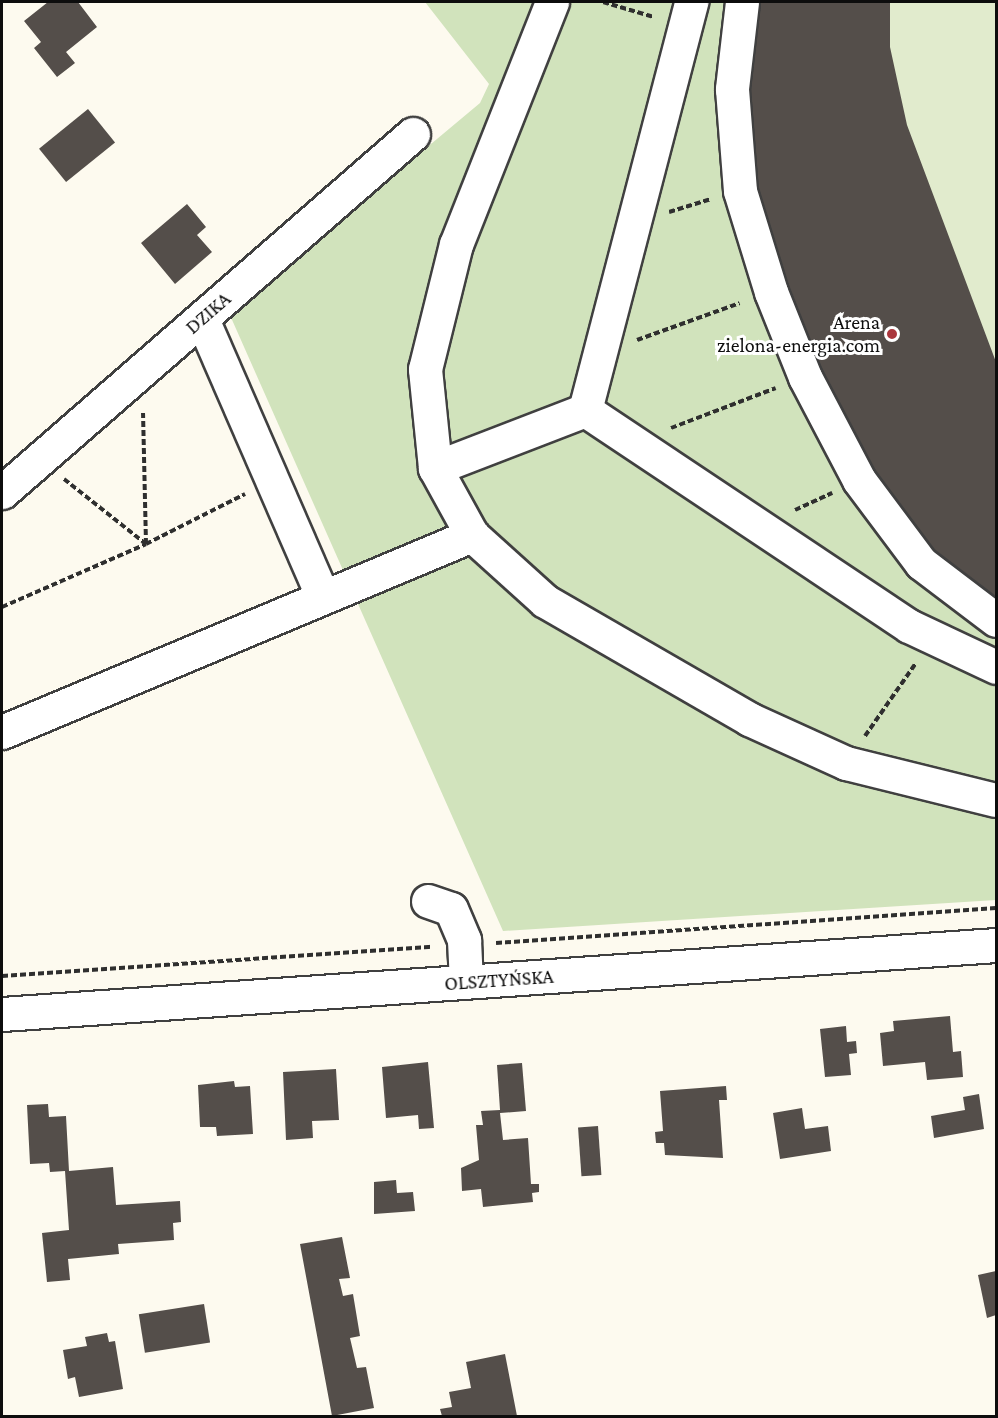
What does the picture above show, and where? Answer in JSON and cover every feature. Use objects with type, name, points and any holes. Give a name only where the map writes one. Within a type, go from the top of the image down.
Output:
[{"type":"street","points":[[552,2],[456,244],[425,369],[435,468],[472,535],[545,601],[749,719],[846,763],[996,800]]},
{"type":"street","points":[[742,2],[732,89],[740,190],[771,292],[805,377],[859,480],[921,563],[996,620]]},
{"type":"street","points":[[585,410],[687,13]]},
{"type":"street","name":"DZIKA","points":[[2,492],[413,134]]},
{"type":"street","points":[[202,319],[323,597]]},
{"type":"street","points":[[435,468],[585,410]]},
{"type":"street","points":[[585,410],[933,638],[996,667]]},
{"type":"street","points":[[2,732],[472,535]]},
{"type":"street","points":[[428,901],[452,909],[464,940],[466,982]]},
{"type":"street","name":"OLSZTYŃSKA","points":[[2,1014],[996,945]]},
{"type":"path","points":[[603,2],[687,13]]},
{"type":"path","points":[[634,222],[740,190]]},
{"type":"path","points":[[599,353],[771,292]]},
{"type":"path","points":[[634,442],[805,377]]},
{"type":"path","points":[[142,403],[146,544]]},
{"type":"path","points":[[59,475],[146,544]]},
{"type":"path","points":[[2,607],[146,544],[272,480]]},
{"type":"path","points":[[762,526],[859,480]]},
{"type":"path","points":[[846,763],[933,638]]},
{"type":"green space","points":[[425,2],[996,2],[996,900],[503,931],[229,313],[480,103],[489,84]]},
{"type":"green space","name":"Arena zielona-energia.com","points":[[742,2],[996,2],[996,620]]},
{"type":"building","points":[[48,2],[78,2],[97,27],[66,52],[75,63],[57,77],[34,48],[41,42],[24,21]]},
{"type":"building","name":"Arena zielona-energia.com","points":[[742,2],[890,2],[890,47],[907,125],[996,362],[996,619],[921,563],[771,292],[740,191]]},
{"type":"building","points":[[88,109],[115,142],[66,182],[39,149]]},
{"type":"building","points":[[187,204],[206,227],[197,235],[212,252],[175,284],[141,243]]},
{"type":"building","points":[[950,1016],[953,1052],[961,1051],[963,1077],[927,1080],[925,1062],[883,1066],[880,1033],[894,1031],[893,1021]]},
{"type":"building","points":[[846,1026],[847,1042],[856,1041],[857,1053],[849,1054],[851,1075],[825,1077],[820,1029]]},
{"type":"building","points":[[428,1062],[434,1128],[419,1129],[418,1115],[386,1118],[382,1067]]},
{"type":"building","points":[[522,1063],[526,1111],[500,1113],[503,1140],[528,1138],[531,1184],[539,1184],[539,1192],[532,1193],[533,1202],[483,1207],[481,1189],[462,1191],[461,1168],[479,1160],[476,1125],[483,1125],[481,1111],[500,1110],[497,1065]]},
{"type":"building","points":[[336,1069],[339,1120],[312,1121],[313,1138],[286,1140],[283,1072]]},
{"type":"building","points":[[234,1081],[235,1087],[250,1086],[253,1134],[217,1136],[216,1127],[200,1127],[198,1085]]},
{"type":"building","points":[[726,1086],[727,1100],[719,1100],[723,1158],[665,1155],[664,1143],[656,1143],[655,1132],[663,1131],[660,1091]]},
{"type":"building","points":[[979,1094],[984,1129],[934,1138],[931,1116],[965,1110],[963,1097]]},
{"type":"building","points":[[48,1104],[49,1117],[66,1116],[69,1171],[113,1167],[116,1205],[180,1201],[181,1222],[173,1223],[174,1240],[118,1244],[119,1254],[68,1259],[70,1280],[47,1282],[42,1233],[69,1230],[65,1171],[50,1172],[49,1163],[30,1164],[27,1105]]},
{"type":"building","points":[[802,1108],[805,1129],[828,1126],[831,1151],[780,1159],[773,1113]]},
{"type":"building","points":[[598,1126],[601,1175],[581,1176],[578,1127]]},
{"type":"building","points":[[396,1180],[397,1193],[413,1192],[415,1211],[374,1214],[374,1182]]},
{"type":"building","points":[[342,1237],[350,1278],[339,1279],[343,1296],[353,1294],[360,1336],[350,1338],[357,1368],[366,1367],[374,1408],[332,1416],[300,1244]]},
{"type":"building","points":[[996,1271],[996,1315],[987,1318],[978,1275]]},
{"type":"building","points":[[204,1304],[210,1343],[145,1353],[139,1314]]},
{"type":"building","points":[[107,1333],[109,1342],[115,1341],[123,1389],[79,1397],[75,1377],[68,1379],[63,1350],[87,1346],[85,1337]]},
{"type":"building","points":[[505,1354],[517,1416],[442,1416],[440,1409],[452,1407],[449,1392],[471,1388],[466,1362]]},
{"type":"place","name":"Arena zielona-energia.com","points":[[892,334]]}]
